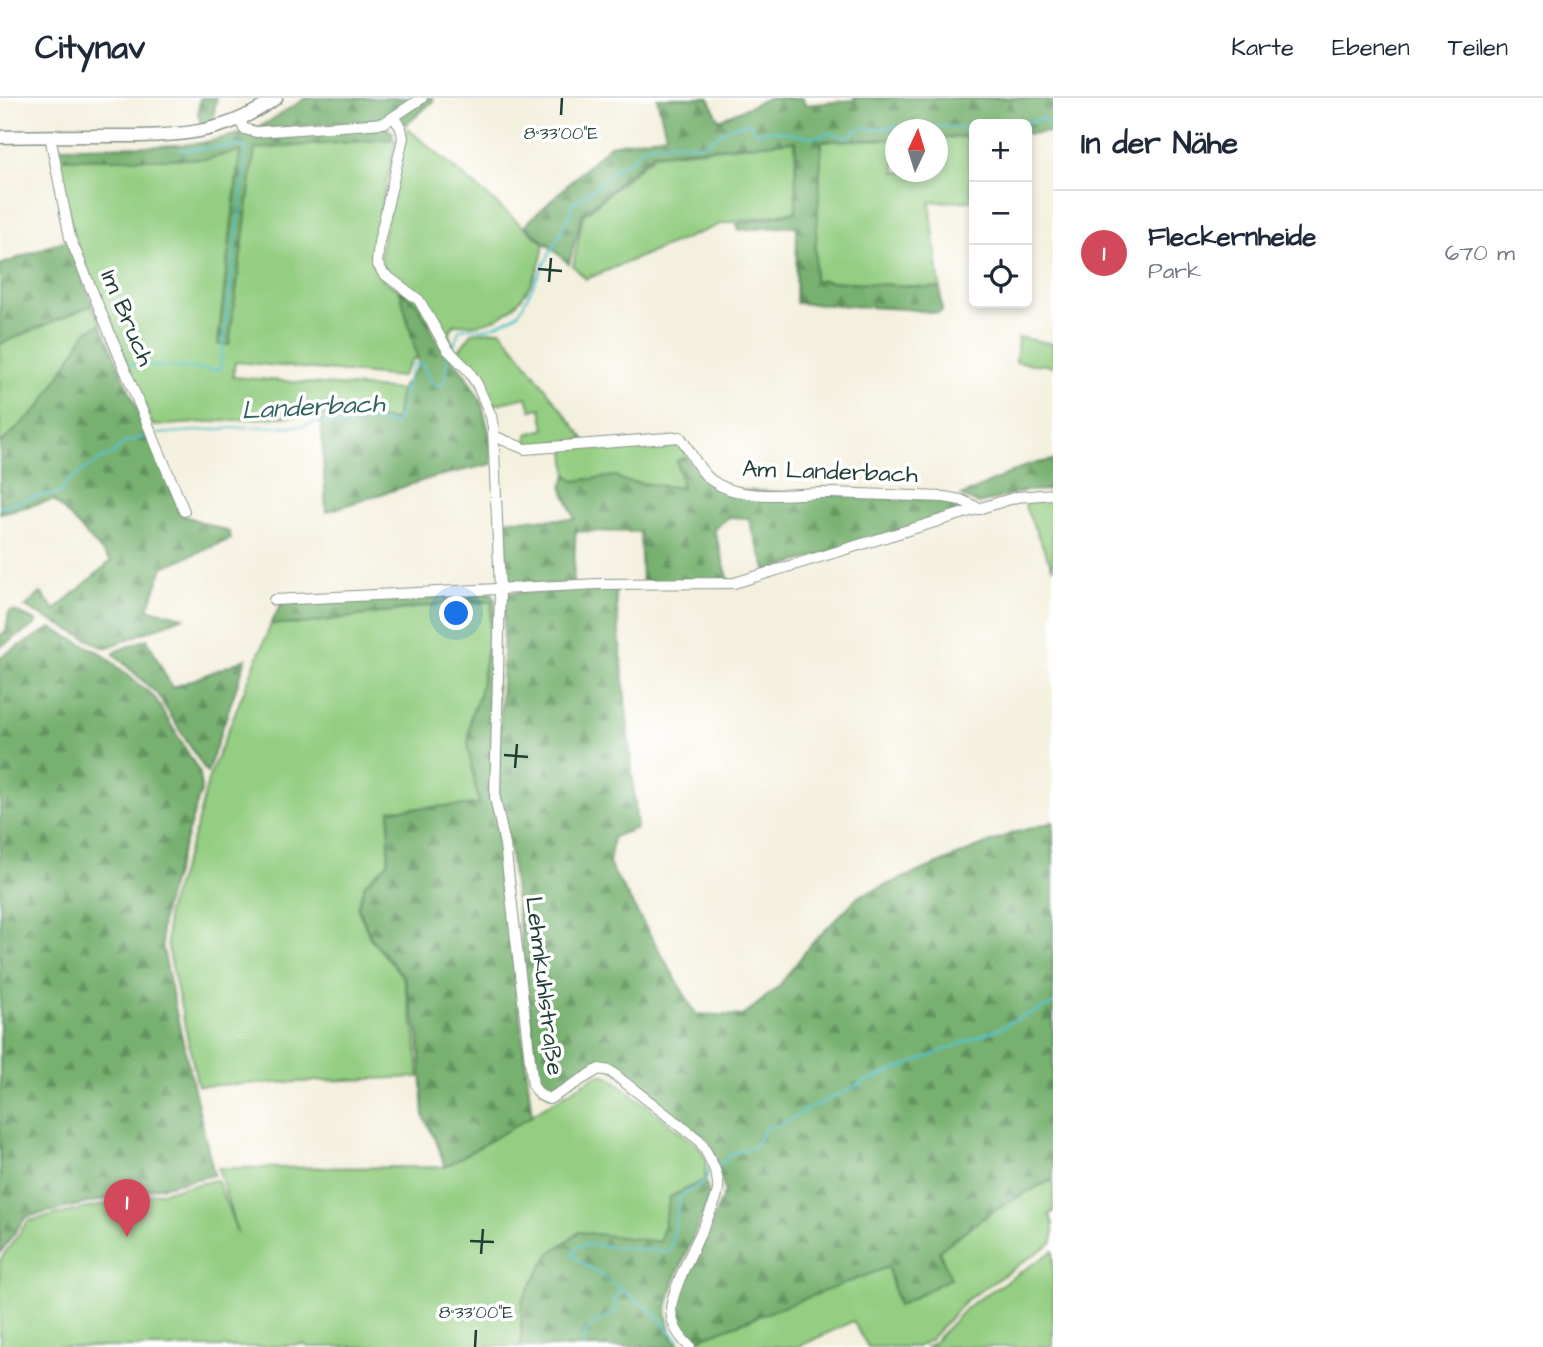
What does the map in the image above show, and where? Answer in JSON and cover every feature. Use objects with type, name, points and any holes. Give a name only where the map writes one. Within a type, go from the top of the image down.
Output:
[{"type":"main road","points":[[0,136],[160,136],[198,133],[240,120],[275,98]]},
{"type":"street","points":[[240,120],[244,129],[256,132],[384,122],[422,98]]},
{"type":"street","name":"Lehmkuhlstraße","points":[[394,118],[401,128],[402,138],[377,262],[383,273],[419,300],[447,349],[477,384],[491,416],[494,436],[500,590],[495,798],[505,845],[533,1086],[540,1095],[549,1099],[599,1069],[610,1071],[699,1140],[707,1153],[718,1182],[718,1192],[671,1307],[673,1324],[679,1336],[690,1347]]},
{"type":"street","name":"Im Bruch","points":[[50,136],[71,238],[184,511]]},
{"type":"street","name":"Am Landerbach","points":[[494,436],[525,449],[680,437],[703,472],[724,487],[737,491],[762,495],[830,493],[944,497],[961,500],[980,509]]},
{"type":"street","points":[[274,600],[599,584],[734,583],[1017,497],[1053,494]]},
{"type":"green space","points":[[200,98],[216,98],[213,121],[201,124],[198,114]]},
{"type":"green space","points":[[306,98],[416,98],[383,120],[254,129]]},
{"type":"green space","points":[[426,98],[433,98],[433,101],[405,126],[399,118]]},
{"type":"green space","points":[[657,98],[709,98],[719,120],[768,98],[802,98],[805,105],[854,98],[1053,98],[1053,132],[1032,134],[1032,119],[969,119],[969,136],[948,137],[948,119],[885,119],[885,139],[822,141],[814,280],[940,288],[942,311],[938,313],[796,303],[797,226],[738,230],[737,224],[796,212],[796,141],[653,153],[582,215],[569,264],[525,225],[610,145],[666,135]]},
{"type":"green space","points":[[383,125],[393,133],[392,139],[255,149],[229,345],[218,344],[240,151],[207,159],[58,159],[57,147],[160,146],[201,143],[244,133]]},
{"type":"green space","points":[[408,129],[544,244],[537,271],[514,306],[492,321],[455,324],[450,332],[453,345],[451,349],[383,267],[380,253]]},
{"type":"green space","points":[[967,137],[969,201],[930,202],[940,288],[814,280],[822,141],[885,139],[885,182],[948,182],[948,138]]},
{"type":"green space","points":[[396,140],[371,253],[376,272],[400,291],[418,358],[412,360],[401,377],[235,362],[233,377],[400,390],[397,420],[321,414],[153,426],[74,237],[58,159],[207,159],[240,151],[218,343],[229,345],[254,149]]},
{"type":"green space","points":[[795,141],[796,211],[721,224],[586,279],[573,266],[583,216],[654,155]]},
{"type":"green space","points":[[68,239],[92,305],[0,344],[0,265]]},
{"type":"green space","points":[[400,291],[417,303],[432,333],[464,373],[481,401],[490,437],[492,464],[434,477],[326,512],[321,414],[397,420],[400,390],[419,365]]},
{"type":"green space","points":[[92,305],[101,324],[86,332],[41,406],[0,444],[0,344]]},
{"type":"green space","points":[[101,324],[182,515],[229,532],[231,539],[163,567],[148,609],[184,617],[108,647],[103,647],[25,607],[41,593],[55,610],[111,561],[54,500],[0,513],[0,444],[41,406],[86,332]]},
{"type":"green space","points":[[501,330],[585,440],[527,446],[527,434],[545,429],[541,408],[531,410],[527,397],[492,405],[471,369],[457,353],[472,333]]},
{"type":"green space","points":[[1018,337],[1053,344],[1053,366],[1016,362]]},
{"type":"green space","points":[[679,440],[687,458],[677,460],[682,488],[624,481],[616,476],[575,481],[567,474],[565,448]]},
{"type":"green space","points":[[687,458],[696,471],[722,489],[934,500],[970,506],[969,510],[767,571],[748,518],[729,517],[714,529],[729,581],[642,581],[640,532],[577,531],[576,526],[573,583],[509,586],[502,581],[501,520],[575,519],[562,487],[567,474],[575,481],[616,476],[624,481],[682,488],[677,460]]},
{"type":"green space","points":[[1053,460],[1053,490],[1024,491],[979,504],[961,496],[1027,465]]},
{"type":"green space","points":[[1053,497],[1053,569],[1025,507],[1028,499]]},
{"type":"green space","points":[[615,588],[637,828],[613,837],[609,864],[696,1014],[743,1016],[778,987],[812,943],[859,896],[1013,833],[1053,822],[1053,1180],[993,1211],[939,1251],[951,1278],[898,1306],[888,1267],[693,1341],[679,1323],[675,1308],[725,1191],[709,1140],[604,1063],[549,1095],[539,1086],[509,844],[498,797],[505,593]]},
{"type":"green space","points":[[492,593],[495,601],[500,845],[532,1116],[445,1167],[424,1117],[419,1039],[404,977],[371,938],[358,906],[365,884],[388,863],[390,810],[479,804],[468,747],[471,715],[479,697],[492,601],[445,603],[303,624],[271,624],[281,604]]},
{"type":"green space","points":[[492,602],[479,697],[471,715],[468,747],[479,805],[390,810],[388,863],[365,884],[357,907],[370,938],[403,977],[416,1039],[419,1077],[198,1086],[167,943],[167,912],[196,829],[208,780],[271,624],[303,624],[444,604]]},
{"type":"green space","points":[[14,611],[36,621],[35,625],[0,647],[0,635],[6,632],[9,612]]},
{"type":"green space","points":[[51,628],[101,653],[154,697],[200,773],[201,791],[164,908],[161,929],[176,1012],[214,1175],[26,1217],[0,1253],[0,657]]},
{"type":"green space","points":[[147,639],[172,688],[246,659],[207,773],[157,694],[114,654]]},
{"type":"green space","points":[[599,1074],[609,1076],[699,1147],[706,1160],[705,1180],[670,1197],[660,1242],[579,1232],[522,1301],[521,1346],[307,1347],[305,1344],[264,1347],[0,1347],[0,1260],[28,1221],[217,1180],[238,1235],[218,1168],[445,1167]]},
{"type":"green space","points":[[705,1180],[710,1197],[674,1282],[666,1312],[673,1339],[683,1347],[517,1347],[521,1346],[522,1301],[549,1254],[579,1232],[660,1242],[670,1197]]},
{"type":"green space","points":[[1053,1180],[1053,1212],[1049,1214],[1053,1223],[1053,1242],[965,1301],[931,1339],[917,1347],[868,1347],[853,1321],[798,1347],[700,1347],[693,1341],[888,1267],[898,1305],[927,1265],[947,1244],[992,1212]]},
{"type":"green space","points":[[1053,1251],[1053,1347],[926,1347],[968,1306]]},
{"type":"waterway","name":"Landerbach","points":[[1032,121],[1042,118],[1048,125],[1053,123]]},
{"type":"waterway","name":"Landerbach","points":[[453,349],[459,330],[492,326],[508,320],[520,311],[569,216],[572,205],[617,167],[632,160],[641,147],[670,143],[700,145],[728,129],[745,124],[751,124],[757,133],[773,130],[816,137],[829,133],[847,137],[862,127],[885,128]]},
{"type":"waterway","name":"Landerbach","points":[[948,126],[969,128]]},
{"type":"waterway","points":[[128,364],[220,370],[246,147],[181,150]]},
{"type":"waterway","name":"Landerbach","points":[[157,434],[303,426],[318,422],[329,425],[370,421],[395,424],[402,411],[404,390],[413,364],[421,364],[433,384],[441,385],[446,380],[448,356]]},
{"type":"waterway","name":"Landerbach","points":[[0,507],[46,494],[60,494],[68,481],[101,459],[112,455],[125,442],[148,436]]},
{"type":"waterway","points":[[716,1165],[724,1163],[730,1154],[754,1147],[766,1127],[782,1124],[865,1082],[1053,1004]]},
{"type":"waterway","points":[[622,1290],[572,1255],[576,1248],[584,1244],[670,1252],[680,1197],[707,1179],[709,1168]]},
{"type":"waterway","points":[[583,1347],[589,1328],[616,1311],[614,1299],[622,1290],[655,1313],[679,1341]]},
{"type":"waterway","points":[[691,1341],[698,1347]]},
{"type":"place","name":"Fleckernheide","points":[[127,1237]]}]
